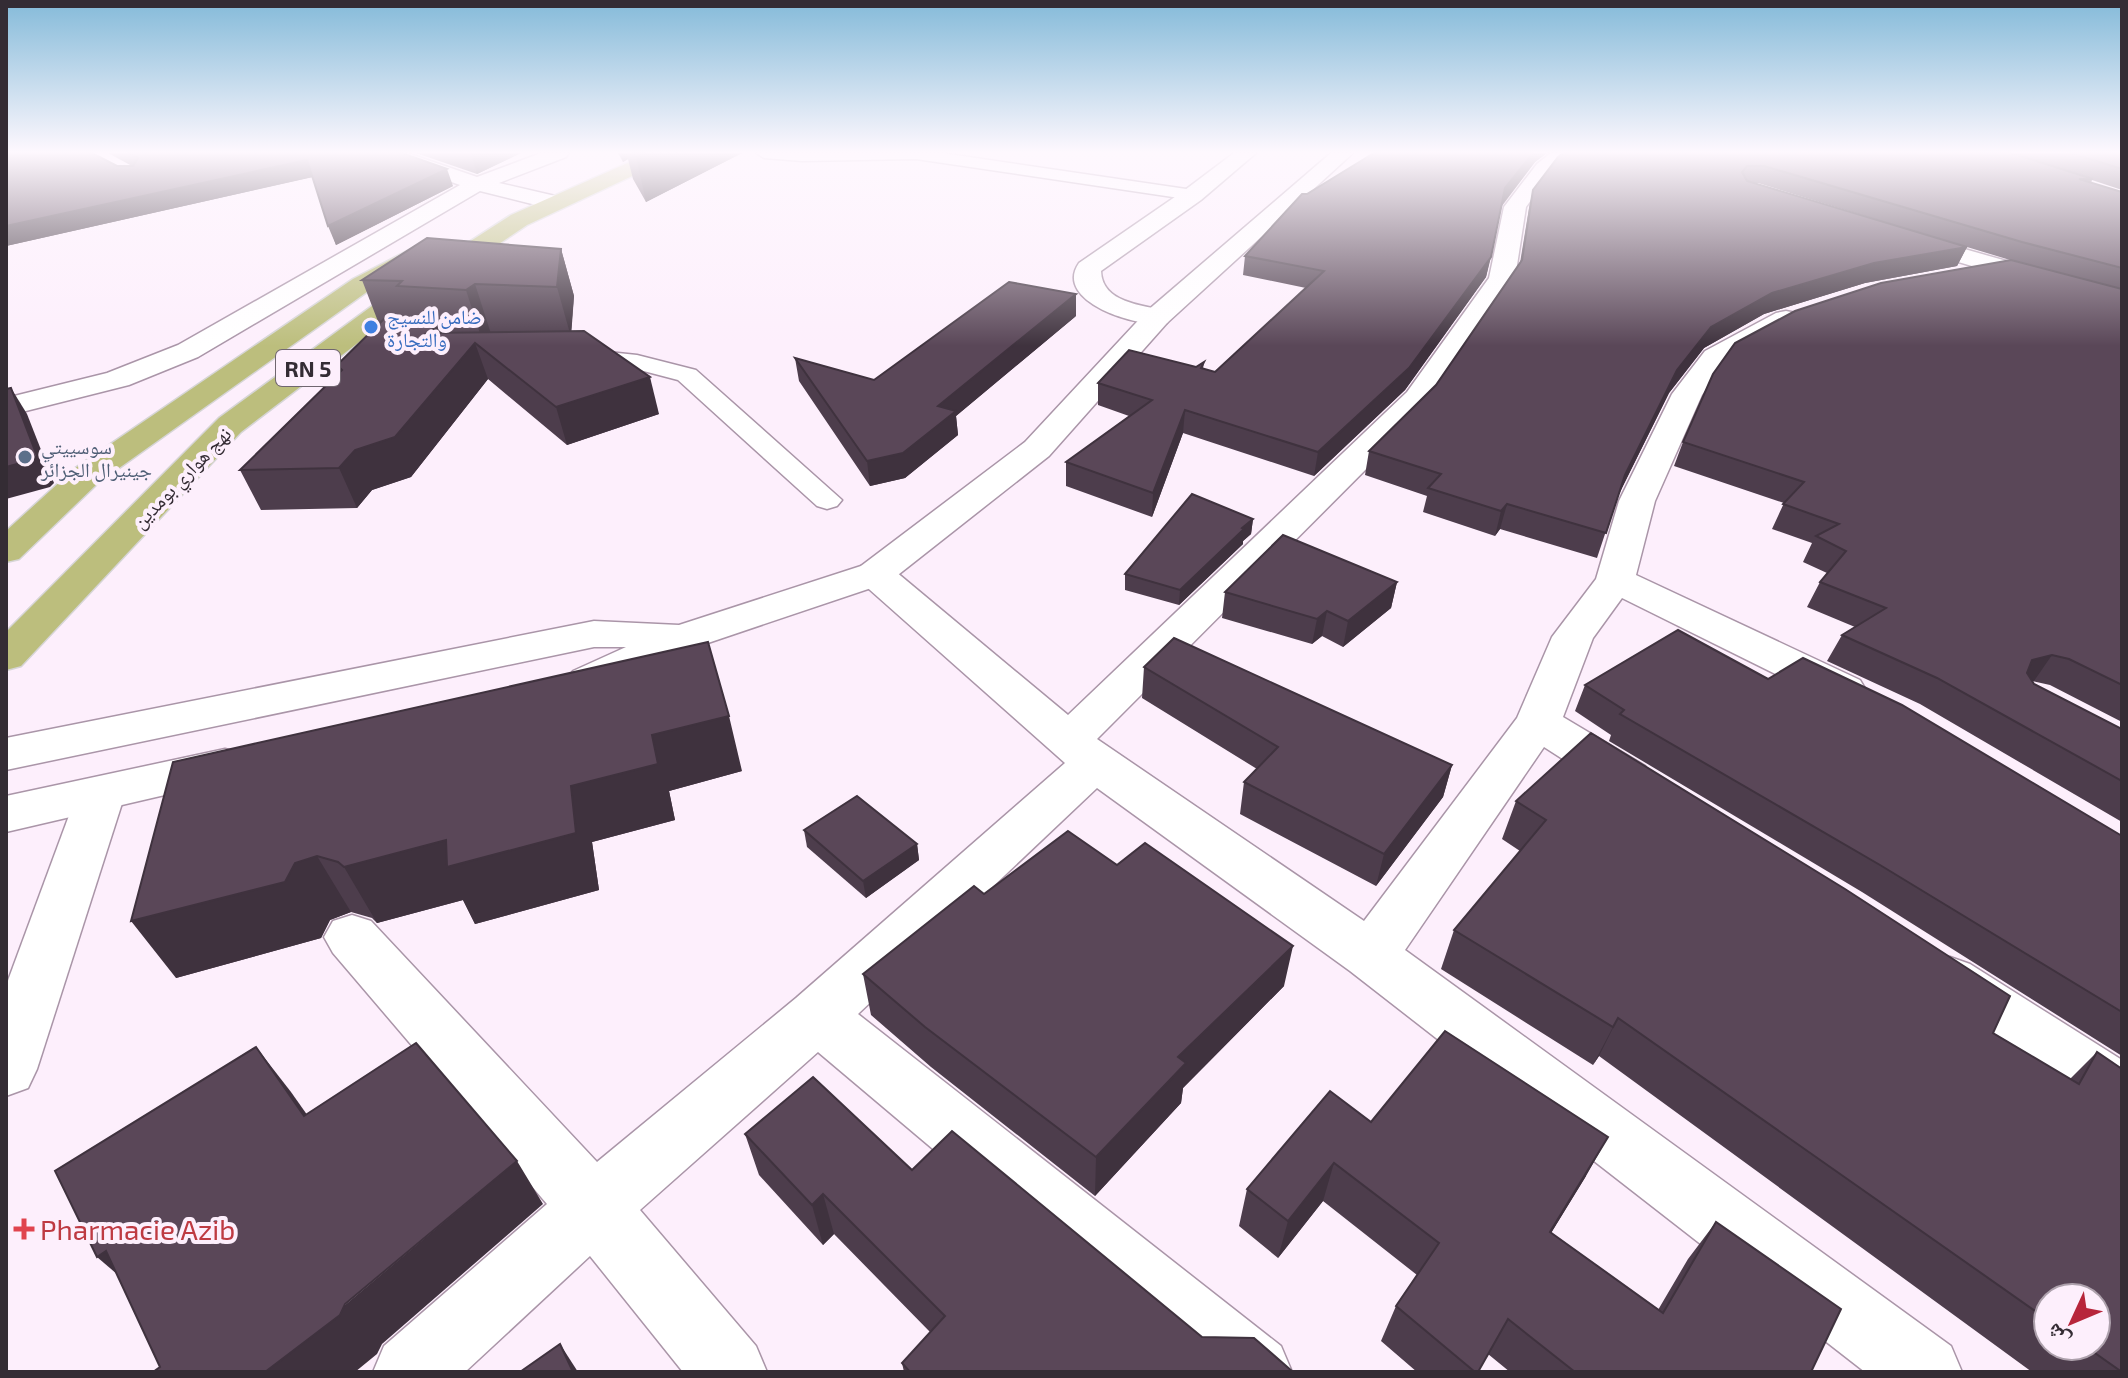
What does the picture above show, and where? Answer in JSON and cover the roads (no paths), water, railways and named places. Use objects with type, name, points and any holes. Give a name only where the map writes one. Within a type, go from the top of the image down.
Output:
[{"type":"main road","name":"نهج هواري بومدين","points":[[6,551],[86,476],[362,284],[485,217]]},
{"type":"main road","name":"نهج هواري بومدين","points":[[6,657],[230,425],[396,301],[525,217]]},
{"type":"main road","points":[[6,511],[86,476]]},
{"type":"street","points":[[6,407],[118,379],[188,351],[419,217]]},
{"type":"street","points":[[1157,317],[1118,309],[1101,298],[1088,279],[1088,268],[1161,217]]},
{"type":"street","points":[[543,694],[574,687],[687,636],[875,574],[1037,449],[1157,317],[1270,217]]},
{"type":"street","points":[[410,1372],[594,1207],[817,1016],[1083,751],[1418,399],[1502,278],[1513,217]]},
{"type":"street","points":[[1883,232],[2122,302]]},
{"type":"street","points":[[1926,283],[2002,269]]},
{"type":"street","points":[[1370,955],[1538,722],[1573,637],[1615,580],[1637,501],[1687,394],[1715,357],[1775,323],[1821,308]]},
{"type":"street","points":[[875,574],[1083,751],[1370,955],[1891,1361]]},
{"type":"street","points":[[1615,580],[1874,704]]},
{"type":"street","points":[[6,754],[594,634],[687,636]]},
{"type":"street","points":[[1538,722],[1670,804]]},
{"type":"street","points":[[6,814],[269,756]]},
{"type":"street","points":[[6,1069],[101,794]]},
{"type":"street","points":[[352,937],[594,1207],[730,1372]]},
{"type":"street","points":[[1908,954],[2122,1094]]},
{"type":"street","points":[[817,1016],[1255,1372]]},
{"type":"lane","points":[[343,342],[374,344]]},
{"type":"lane","points":[[560,354],[637,362],[687,375],[827,500]]},
{"type":"place","name":"ضامن للنسيج والتجارة","points":[[371,327]]},
{"type":"place","name":"سوسييتي جينيرال الجزائر","points":[[25,457]]},
{"type":"place","name":"Pharmacie Azib","points":[[24,1229]]}]
